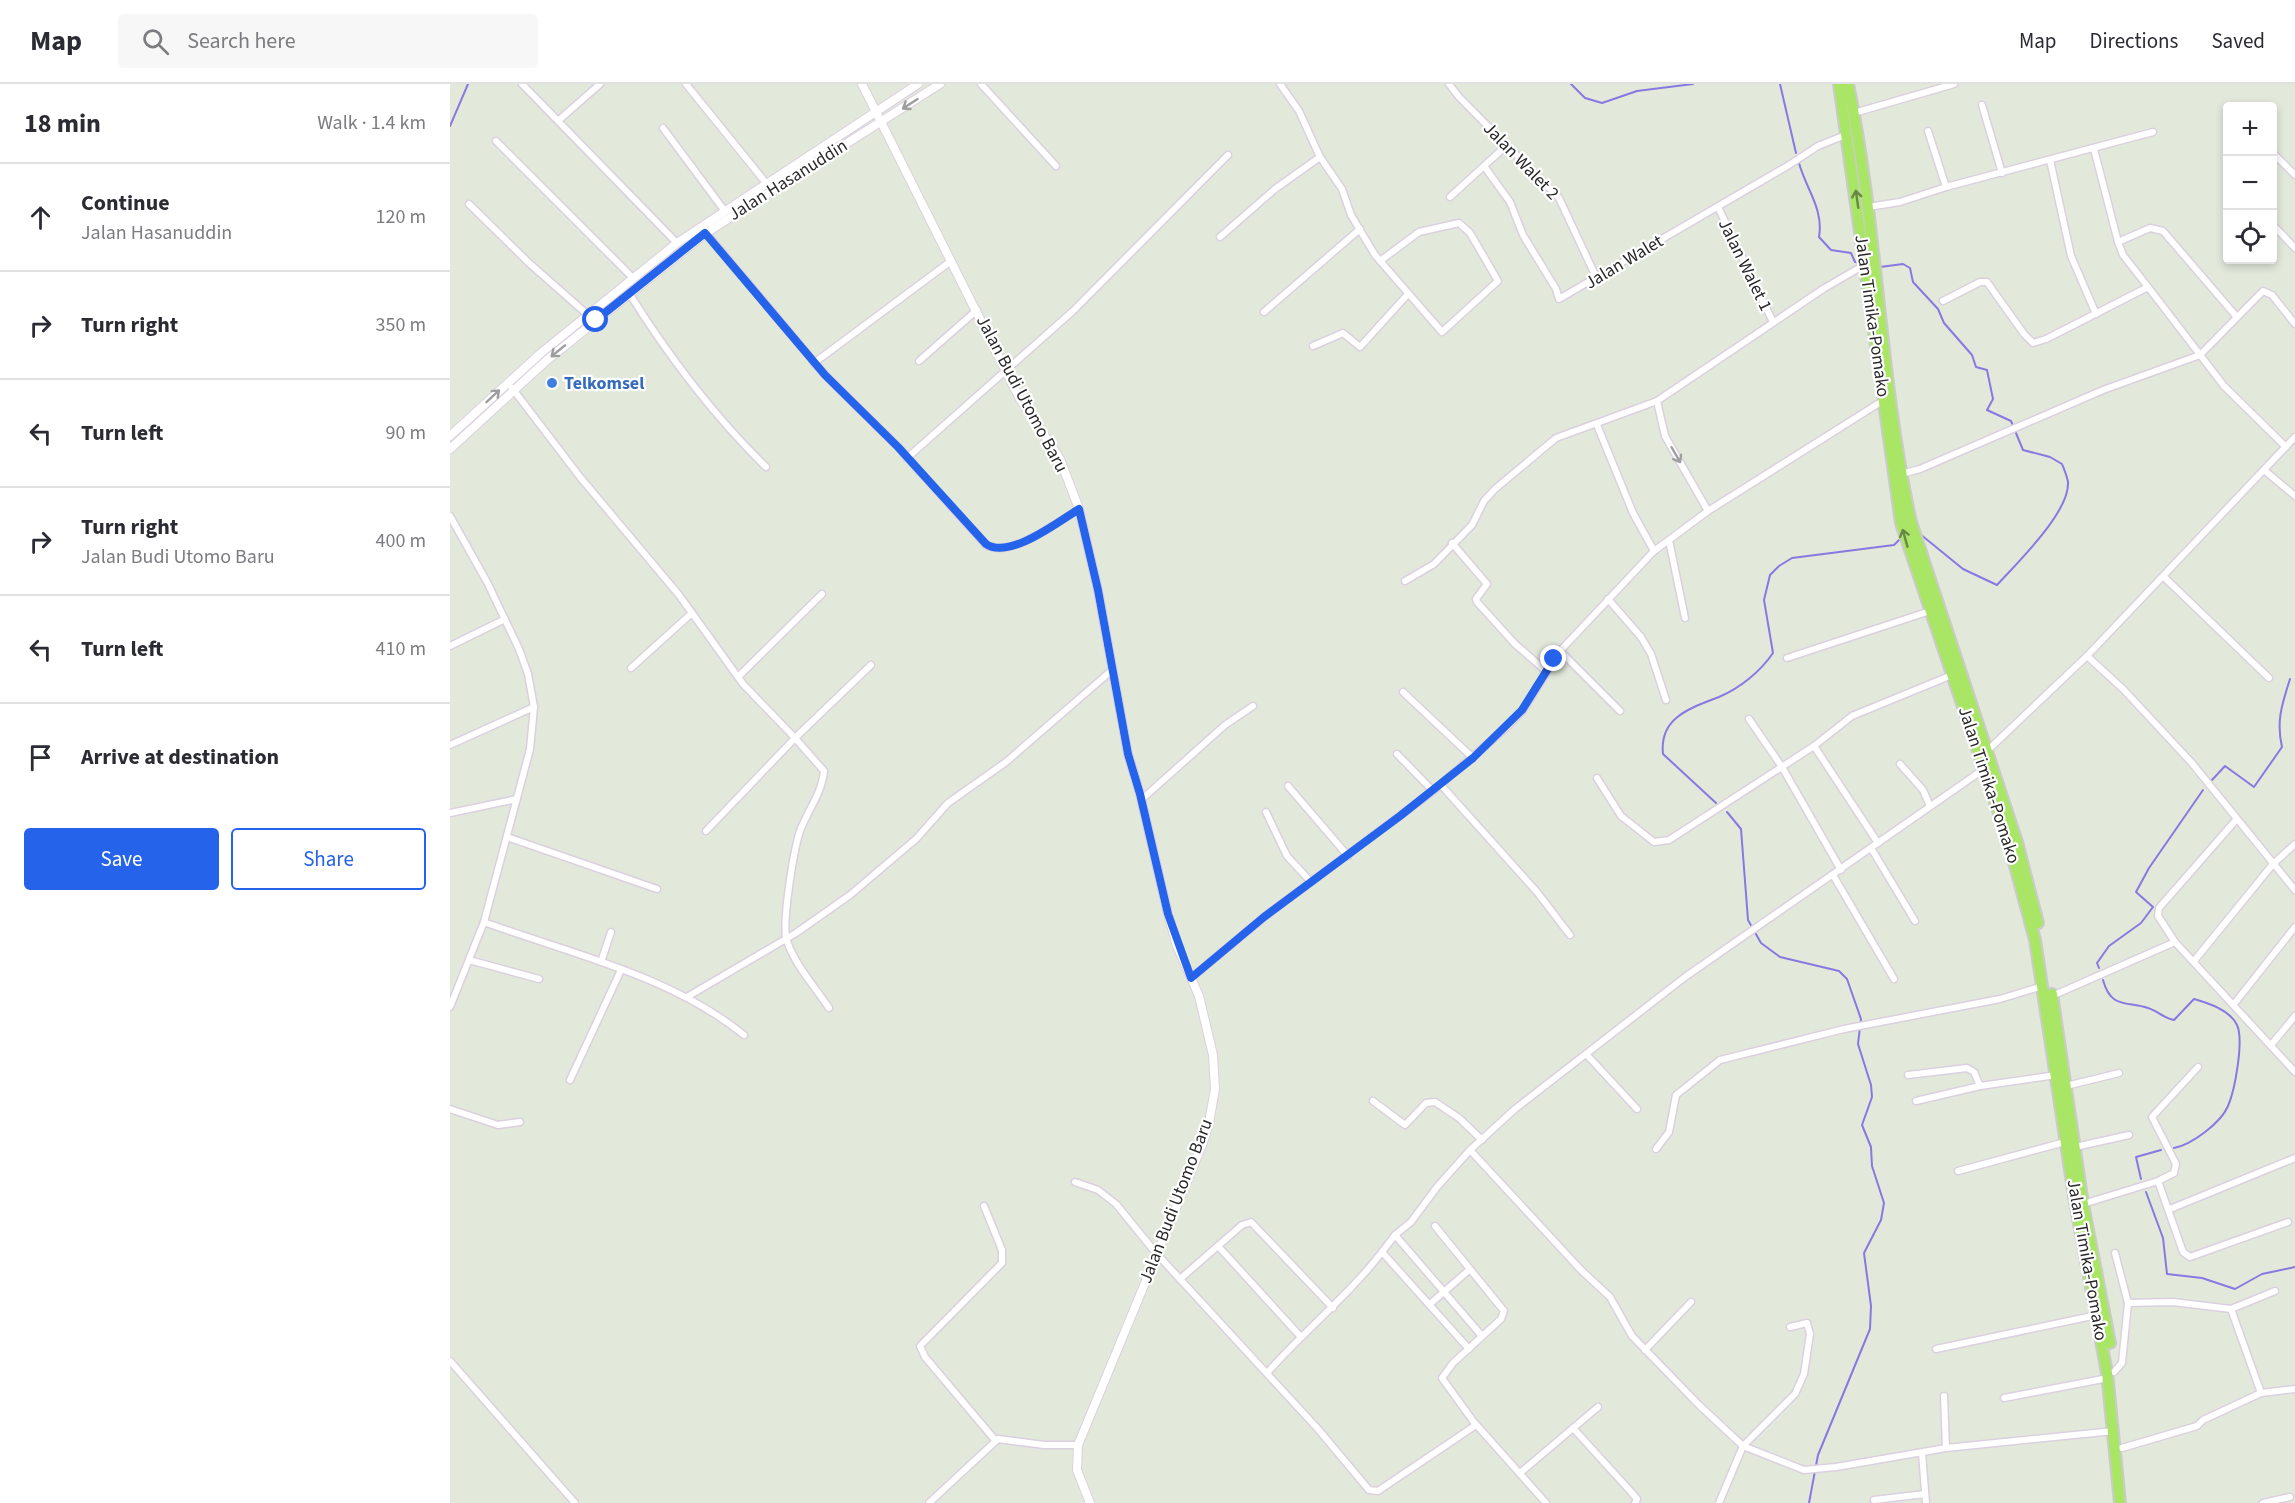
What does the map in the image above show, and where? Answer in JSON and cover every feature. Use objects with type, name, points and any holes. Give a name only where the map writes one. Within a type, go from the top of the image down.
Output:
[{"type":"highway","name":"Jalan Timika-Pomako","points":[[1839,84],[1901,474],[1919,551],[2026,871],[2052,996],[2066,1086],[2070,1144],[2097,1316],[2111,1375],[2114,1431],[2123,1498]]},
{"type":"highway","name":"Jalan Timika-Pomako","points":[[1848,84],[1868,207],[1884,400],[1901,523],[2018,872],[2044,986],[2057,1075],[2083,1204],[2111,1375],[2122,1448],[2123,1498]]},
{"type":"street","points":[[522,84],[677,243]]},
{"type":"street","points":[[559,120],[600,84]]},
{"type":"street","points":[[686,84],[766,183]]},
{"type":"street","name":"Jalan Budi Utomo Baru","points":[[862,84],[874,113],[977,310],[1020,399],[1059,459],[1079,509],[1098,590],[1128,754],[1168,914],[1199,996],[1213,1055],[1215,1089],[1209,1123],[1202,1145],[1078,1445],[1077,1470],[1090,1503]]},
{"type":"street","name":"Jalan Hasanuddin","points":[[450,449],[547,360],[766,183],[918,84]]},
{"type":"street","name":"Jalan Hasanuddin","points":[[450,436],[508,382],[677,243],[724,210],[742,203],[880,123],[940,84]]},
{"type":"street","points":[[981,84],[1056,166]]},
{"type":"street","points":[[1280,84],[1299,111],[1320,157],[1342,189],[1351,215],[1380,261],[1442,332],[1498,280],[1470,233],[1459,223],[1419,232],[1380,261]]},
{"type":"street","name":"Jalan Walet 2","points":[[1449,84],[1559,198],[1597,279]]},
{"type":"street","points":[[1854,113],[1954,84]]},
{"type":"street","points":[[1982,105],[2002,172]]},
{"type":"street","points":[[663,128],[724,210]]},
{"type":"street","points":[[1928,131],[1946,187]]},
{"type":"street","points":[[1868,207],[1891,204],[1946,187],[2153,132]]},
{"type":"street","name":"Jalan Walet","points":[[1484,166],[1510,202],[1523,235],[1556,289],[1559,299],[1597,279],[1808,151],[1848,134]]},
{"type":"street","points":[[496,141],[633,278]]},
{"type":"street","points":[[1450,197],[1507,145]]},
{"type":"street","points":[[2094,149],[2123,255],[2224,386],[2286,447]]},
{"type":"street","points":[[907,458],[1073,311],[1228,154]]},
{"type":"street","points":[[2276,156],[2295,175]]},
{"type":"street","points":[[1220,237],[1275,189],[1320,157]]},
{"type":"street","points":[[2050,160],[2071,256],[2097,314]]},
{"type":"street","points":[[469,204],[529,263],[588,315]]},
{"type":"street","name":"Jalan Walet 1","points":[[1718,207],[1773,322]]},
{"type":"street","points":[[2118,242],[2150,228],[2163,231],[2236,316]]},
{"type":"street","points":[[1264,312],[1360,229]]},
{"type":"street","points":[[2277,229],[2295,248]]},
{"type":"street","points":[[705,233],[814,363],[993,549],[1013,546],[1079,509]]},
{"type":"street","points":[[814,363],[951,261]]},
{"type":"street","points":[[1405,581],[1434,564],[1472,525],[1484,501],[1495,489],[1556,438],[1597,425],[1657,401],[1773,322],[1866,264]]},
{"type":"street","points":[[1942,301],[1980,282],[1987,282],[2033,343],[2097,314],[2148,287]]},
{"type":"street","points":[[1901,474],[1920,469],[2103,390],[2200,355],[2260,293],[2266,291],[2277,300],[2295,324]]},
{"type":"street","points":[[629,293],[704,402],[766,467]]},
{"type":"street","points":[[1313,346],[1343,333],[1360,347],[1408,294]]},
{"type":"street","points":[[919,361],[977,310]]},
{"type":"street","points":[[508,382],[580,477],[692,613],[738,677],[824,771],[819,792],[800,833],[788,901],[786,938],[797,961],[829,1008]]},
{"type":"street","points":[[1191,978],[1264,917],[1441,785],[1473,758],[1516,718],[1560,651],[1654,551],[1708,511],[1884,400]]},
{"type":"street","points":[[1657,401],[1665,436],[1708,511]]},
{"type":"street","points":[[1597,425],[1633,513],[1654,551]]},
{"type":"street","points":[[1987,751],[2087,656],[2295,437]]},
{"type":"street","points":[[2264,470],[2295,496]]},
{"type":"street","points":[[450,516],[505,619],[528,674],[534,708],[530,749],[507,837],[483,922],[450,1007]]},
{"type":"street","points":[[1669,540],[1684,618]]},
{"type":"street","points":[[1452,543],[1487,584],[1476,599],[1477,602],[1515,644],[1546,671]]},
{"type":"street","points":[[2164,577],[2269,678]]},
{"type":"street","points":[[738,677],[822,594]]},
{"type":"street","points":[[1608,599],[1641,638],[1651,654],[1666,700]]},
{"type":"street","points":[[1787,658],[1930,611]]},
{"type":"street","points":[[631,668],[692,613]]},
{"type":"street","points":[[450,646],[505,619]]},
{"type":"street","points":[[1560,651],[1620,711]]},
{"type":"street","points":[[2087,656],[2123,690],[2191,762],[2295,890]]},
{"type":"street","points":[[706,831],[795,738],[871,665]]},
{"type":"street","points":[[687,997],[814,922],[889,864],[948,802],[1006,762],[1111,671]]},
{"type":"street","points":[[1598,778],[1621,816],[1654,842],[1679,836],[1814,746],[1862,710],[1952,675]]},
{"type":"street","points":[[1403,692],[1473,758]]},
{"type":"street","points":[[1141,800],[1230,722],[1253,706]]},
{"type":"street","points":[[450,745],[534,708]]},
{"type":"street","points":[[1749,719],[1782,767],[1841,870]]},
{"type":"street","points":[[1814,746],[1878,843]]},
{"type":"street","points":[[1397,754],[1433,791]]},
{"type":"street","points":[[1900,764],[1923,790],[1930,806]]},
{"type":"street","points":[[1267,1373],[1300,1336],[1333,1308],[1395,1235],[1411,1222],[1437,1187],[1470,1150],[1512,1111],[1587,1055],[1669,989],[1985,769]]},
{"type":"street","points":[[1441,785],[1537,892],[1570,935]]},
{"type":"street","points":[[1288,786],[1348,855]]},
{"type":"street","points":[[450,813],[517,799]]},
{"type":"street","points":[[1266,812],[1287,856],[1311,882]]},
{"type":"street","points":[[2236,820],[2159,908],[2158,916],[2175,942],[2295,1072]]},
{"type":"street","points":[[507,837],[657,889]]},
{"type":"street","points":[[2194,961],[2273,864],[2295,844]]},
{"type":"street","points":[[1871,848],[1915,921]]},
{"type":"street","points":[[1833,875],[1894,979]]},
{"type":"street","points":[[483,922],[601,962],[687,997],[711,1009],[744,1035]]},
{"type":"street","points":[[2234,1004],[2295,927]]},
{"type":"street","points":[[601,962],[610,932]]},
{"type":"street","points":[[2052,996],[2175,942]]},
{"type":"street","points":[[469,960],[539,979]]},
{"type":"street","points":[[570,1080],[621,970]]},
{"type":"street","points":[[1656,1149],[1669,1132],[1676,1095],[1712,1064],[1844,1029],[2000,999],[2044,986]]},
{"type":"street","points":[[2271,1045],[2295,1016]]},
{"type":"street","points":[[1587,1055],[1637,1109]]},
{"type":"street","points":[[2083,1204],[2171,1176],[2176,1168],[2152,1119],[2153,1113],[2198,1067]]},
{"type":"street","points":[[1908,1075],[1967,1068],[1974,1072],[1980,1086]]},
{"type":"street","points":[[2066,1086],[2119,1073]]},
{"type":"street","points":[[1916,1101],[1980,1086],[2057,1075]]},
{"type":"street","points":[[1372,1101],[1405,1125],[1426,1103],[1435,1102],[1482,1140]]},
{"type":"street","points":[[450,1109],[498,1125],[520,1122]]},
{"type":"street","points":[[1958,1171],[2070,1144],[2129,1135]]},
{"type":"street","points":[[1470,1150],[1581,1270],[1610,1297],[1625,1328],[1645,1350],[1743,1446],[1804,1470],[1946,1448],[2114,1431]]},
{"type":"street","points":[[2170,1209],[2295,1158]]},
{"type":"street","points":[[2158,1181],[2170,1209],[2183,1252],[2190,1257],[2289,1222]]},
{"type":"street","points":[[1076,1182],[1106,1195],[1373,1492],[1476,1425]]},
{"type":"street","points":[[984,1206],[1002,1250],[1002,1263],[920,1346],[925,1357],[995,1440],[1078,1445]]},
{"type":"street","points":[[1180,1279],[1245,1222],[1254,1224],[1333,1308]]},
{"type":"street","points":[[1435,1226],[1504,1311],[1501,1319],[1448,1368],[1442,1378],[1476,1425],[1546,1503]]},
{"type":"street","points":[[1395,1235],[1482,1336]]},
{"type":"street","points":[[1218,1246],[1300,1336]]},
{"type":"street","points":[[1382,1252],[1469,1348]]},
{"type":"street","points":[[2004,1398],[2111,1375],[2122,1363],[2128,1303],[2115,1253]]},
{"type":"street","points":[[1430,1304],[1469,1270]]},
{"type":"street","points":[[2128,1303],[2173,1302],[2230,1309],[2275,1291]]},
{"type":"street","points":[[1645,1350],[1691,1302]]},
{"type":"street","points":[[2230,1309],[2261,1393]]},
{"type":"street","points":[[1936,1349],[2097,1316]]},
{"type":"street","points":[[1719,1503],[1743,1446],[1795,1394],[1804,1374],[1810,1334],[1807,1323],[1790,1327]]},
{"type":"street","points":[[450,1361],[575,1503]]},
{"type":"street","points":[[2122,1448],[2197,1426],[2203,1420],[2261,1393],[2295,1389]]},
{"type":"street","points":[[1944,1396],[1946,1448]]},
{"type":"street","points":[[1520,1473],[1598,1407]]},
{"type":"street","points":[[1573,1428],[1632,1492],[1637,1499],[1635,1503]]},
{"type":"street","points":[[929,1503],[995,1440]]},
{"type":"street","points":[[1922,1453],[1926,1503]]},
{"type":"street","points":[[1874,1500],[1925,1494]]},
{"type":"street","points":[[2263,1503],[2290,1497]]},
{"type":"waterway","points":[[450,126],[468,84]]},
{"type":"waterway","points":[[1571,84],[1585,98],[1602,103],[1637,91],[1693,84]]},
{"type":"waterway","points":[[1780,84],[1796,153]]},
{"type":"waterway","points":[[1799,163],[1817,208],[1819,237],[1831,250],[1851,253],[1855,262],[1861,263]]},
{"type":"waterway","points":[[1880,267],[1903,264],[1910,268],[1913,282],[1938,309],[1944,323],[1972,355],[1976,367],[1987,370],[1993,399],[1987,410],[2011,421],[2023,450],[2050,457],[2062,464],[2068,482],[2066,494],[2051,522],[1997,585],[1963,569],[1920,534]]},
{"type":"waterway","points":[[1716,803],[1663,754],[1663,741],[1666,731],[1679,716],[1742,684],[1756,673],[1773,653],[1764,600],[1770,575],[1792,558],[1894,545],[1900,539]]},
{"type":"waterway","points":[[2212,780],[2225,766],[2254,787],[2282,747],[2280,721],[2290,679]]},
{"type":"waterway","points":[[2099,968],[2097,963],[2109,946],[2141,923],[2153,907],[2136,892],[2149,868],[2203,790]]},
{"type":"waterway","points":[[1727,812],[1741,829],[1748,920],[1761,943],[1780,957],[1839,971],[1847,979],[1861,1019],[1858,1044],[1871,1085],[1872,1097],[1862,1125],[1871,1147],[1872,1166],[1884,1203],[1881,1220],[1864,1253],[1871,1306],[1870,1329],[1818,1455],[1809,1503]]},
{"type":"waterway","points":[[2103,980],[2110,996],[2115,1000],[2148,1008],[2170,1019],[2174,1020],[2194,999],[2224,1011],[2237,1025],[2240,1042],[2238,1065],[2228,1106],[2219,1119],[2205,1132],[2189,1143],[2174,1148]]},
{"type":"waterway","points":[[2141,1179],[2136,1157],[2161,1150]]},
{"type":"waterway","points":[[2146,1192],[2163,1238],[2167,1274],[2202,1278],[2235,1289],[2262,1274],[2295,1267]]},
{"type":"place","name":"Telkomsel","points":[[552,383]]},
{"type":"route","points":[[596,320],[705,233],[825,375],[898,447],[986,544],[993,549],[1000,550],[1013,546],[1040,533],[1079,509],[1098,590],[1128,754],[1140,794],[1168,914],[1177,946],[1191,978],[1264,917],[1441,785],[1473,758],[1522,710],[1554,659]]}]
